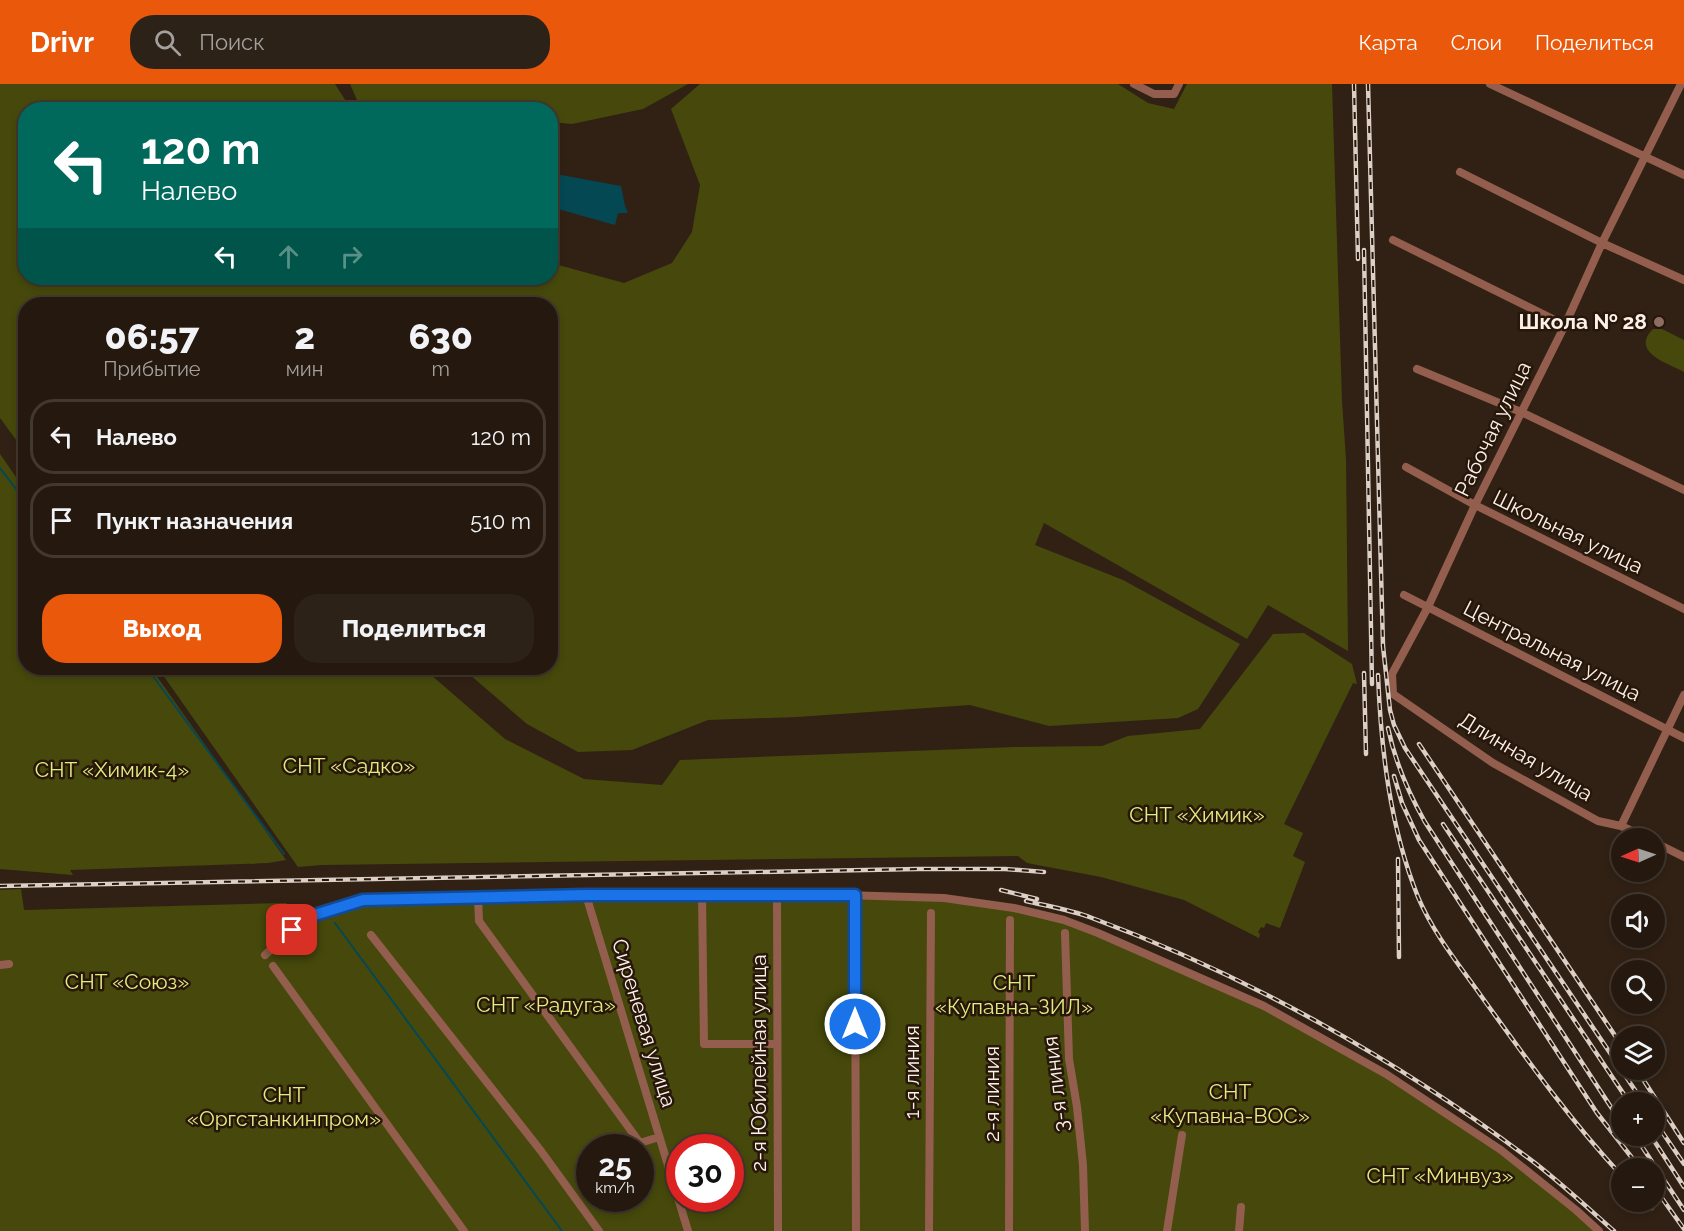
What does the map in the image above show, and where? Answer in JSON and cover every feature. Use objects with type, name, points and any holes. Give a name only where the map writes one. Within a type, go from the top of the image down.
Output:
[{"type":"street","points":[[1134,84],[1154,94],[1174,94],[1179,84]]},
{"type":"street","points":[[1490,84],[1684,175]]},
{"type":"street","name":"Рабочая улица","points":[[1393,694],[1392,674],[1428,607],[1475,505],[1681,84]]},
{"type":"street","points":[[1460,172],[1602,243],[1684,280]]},
{"type":"street","points":[[1393,240],[1564,325]]},
{"type":"street","points":[[1418,369],[1521,412],[1684,490]]},
{"type":"street","name":"Школьная улица","points":[[1406,467],[1475,505],[1684,609]]},
{"type":"street","name":"Центральная улица","points":[[1404,595],[1684,738]]},
{"type":"street","name":"Длинная улица","points":[[1393,694],[1493,764],[1598,821],[1625,828]]},
{"type":"street","points":[[1621,826],[1684,695]]},
{"type":"street","points":[[1665,848],[1684,857]]},
{"type":"street","points":[[265,955],[305,918],[363,900],[586,895],[855,895],[944,898],[1014,908],[1064,920],[1098,933],[1264,1006],[1386,1074],[1491,1144],[1576,1210],[1599,1231]]},
{"type":"street","name":"Сиреневая улица","points":[[586,895],[687,1231]]},
{"type":"street","points":[[702,895],[704,1044],[777,1044]]},
{"type":"street","name":"2-я Юбилейная улица","points":[[777,895],[778,1231]]},
{"type":"street","points":[[855,895],[856,1231]]},
{"type":"street","points":[[478,897],[478,921],[640,1143],[659,1137]]},
{"type":"street","name":"1-я линия","points":[[929,1231],[931,913]]},
{"type":"street","name":"2-я линия","points":[[1009,1231],[1010,920]]},
{"type":"street","name":"3-я линия","points":[[1065,933],[1069,1059],[1083,1165],[1085,1231]]},
{"type":"street","points":[[371,935],[541,1151],[599,1231]]},
{"type":"street","points":[[273,966],[464,1231]]},
{"type":"street","points":[[1167,1231],[1182,1135]]},
{"type":"street","points":[[1239,1231],[1241,1207]]},
{"type":"green space","points":[[0,84],[335,84],[347,102],[18,102],[18,285],[558,285],[558,265],[624,283],[672,263],[692,232],[700,185],[671,109],[700,84],[1118,84],[1148,103],[1174,109],[1187,84],[1332,84],[1342,401],[1346,459],[1348,651],[1268,605],[1247,639],[1044,523],[1035,545],[1123,580],[1240,644],[1198,709],[1178,718],[1049,726],[970,705],[797,717],[708,720],[632,750],[578,752],[527,724],[470,675],[558,675],[558,297],[18,297],[18,442],[0,418]]},
{"type":"green space","points":[[350,84],[688,84],[643,109],[572,124],[558,123],[558,102],[374,102],[357,100]]},
{"type":"green space","points":[[1653,329],[1662,329],[1684,340],[1684,372],[1661,361],[1648,350],[1647,337]]},
{"type":"green space","name":"СНТ «Химик-4»","points":[[0,454],[18,480],[18,675],[156,675],[286,860],[268,863],[70,870],[73,875],[0,869]]},
{"type":"green space","points":[[1304,633],[1352,664],[1357,684],[1353,683],[1284,824],[1303,833],[1293,856],[1305,862],[1280,928],[1266,923],[1264,928],[1261,927],[1258,932],[1259,938],[1184,900],[1101,877],[1027,863],[1018,856],[298,867],[163,675],[431,675],[505,739],[584,779],[662,785],[680,760],[1015,747],[1102,746],[1128,736],[1200,729],[1273,634]]},
{"type":"green space","points":[[21,889],[24,910],[286,903],[305,918],[363,899],[944,898],[1064,920],[1264,1006],[1386,1074],[1501,1150],[1599,1231],[0,1231],[0,890]]},
{"type":"water","points":[[558,174],[621,186],[628,213],[618,213],[615,225],[558,209]]},
{"type":"waterway","points":[[0,468],[18,492]]},
{"type":"waterway","points":[[152,675],[284,854]]},
{"type":"waterway","points":[[335,923],[562,1231]]},
{"type":"railway","points":[[1354,84],[1358,259]]},
{"type":"railway","points":[[1368,84],[1383,646],[1390,710],[1405,748],[1636,1092]]},
{"type":"railway","points":[[1364,250],[1372,684]]},
{"type":"railway","points":[[1364,673],[1366,754]]},
{"type":"railway","points":[[1378,675],[1385,760],[1394,816],[1408,870],[1424,911],[1448,950],[1534,1068],[1611,1164]]},
{"type":"railway","points":[[1388,728],[1403,776],[1425,822],[1611,1107]]},
{"type":"railway","points":[[1419,744],[1611,1030]]},
{"type":"railway","points":[[1394,776],[1402,803],[1419,840],[1597,1113],[1632,1158]]},
{"type":"railway","points":[[1443,824],[1622,1092]]},
{"type":"railway","points":[[1398,859],[1399,957]]},
{"type":"railway","points":[[0,886],[918,869],[1005,869],[1044,872]]},
{"type":"railway","points":[[1001,890],[1037,899]]},
{"type":"railway","points":[[1026,901],[1084,915],[1151,941],[1266,994],[1322,1024],[1377,1056],[1484,1126],[1545,1171],[1614,1231]]},
{"type":"railway","points":[[1643,1080],[1684,1143]]},
{"type":"railway","points":[[1665,1136],[1684,1164]]},
{"type":"railway","points":[[1642,1146],[1684,1210]]},
{"type":"railway","points":[[1657,1146],[1684,1187]]},
{"type":"railway","points":[[1665,1202],[1684,1229]]},
{"type":"place","name":"Школа № 28","points":[[1659,322]]},
{"type":"route","points":[[292,930],[305,918],[363,900],[586,895],[855,895],[855,1024]]},
{"type":"park label","name":"СНТ «Садко»","points":[[349,766]]},
{"type":"park label","name":"СНТ «Химик»","points":[[1197,815]]},
{"type":"park label","name":"СНТ «Союз»","points":[[127,982]]},
{"type":"park label","name":"СНТ «Купавна-ЗИЛ»","points":[[1014,995]]},
{"type":"park label","name":"СНТ «Радуга»","points":[[546,1005]]},
{"type":"park label","name":"СНТ «Купавна-ВОС»","points":[[1230,1104]]},
{"type":"park label","name":"СНТ «Оргстанкинпром»","points":[[284,1107]]},
{"type":"park label","name":"СНТ «Минвуз»","points":[[1440,1176]]}]
